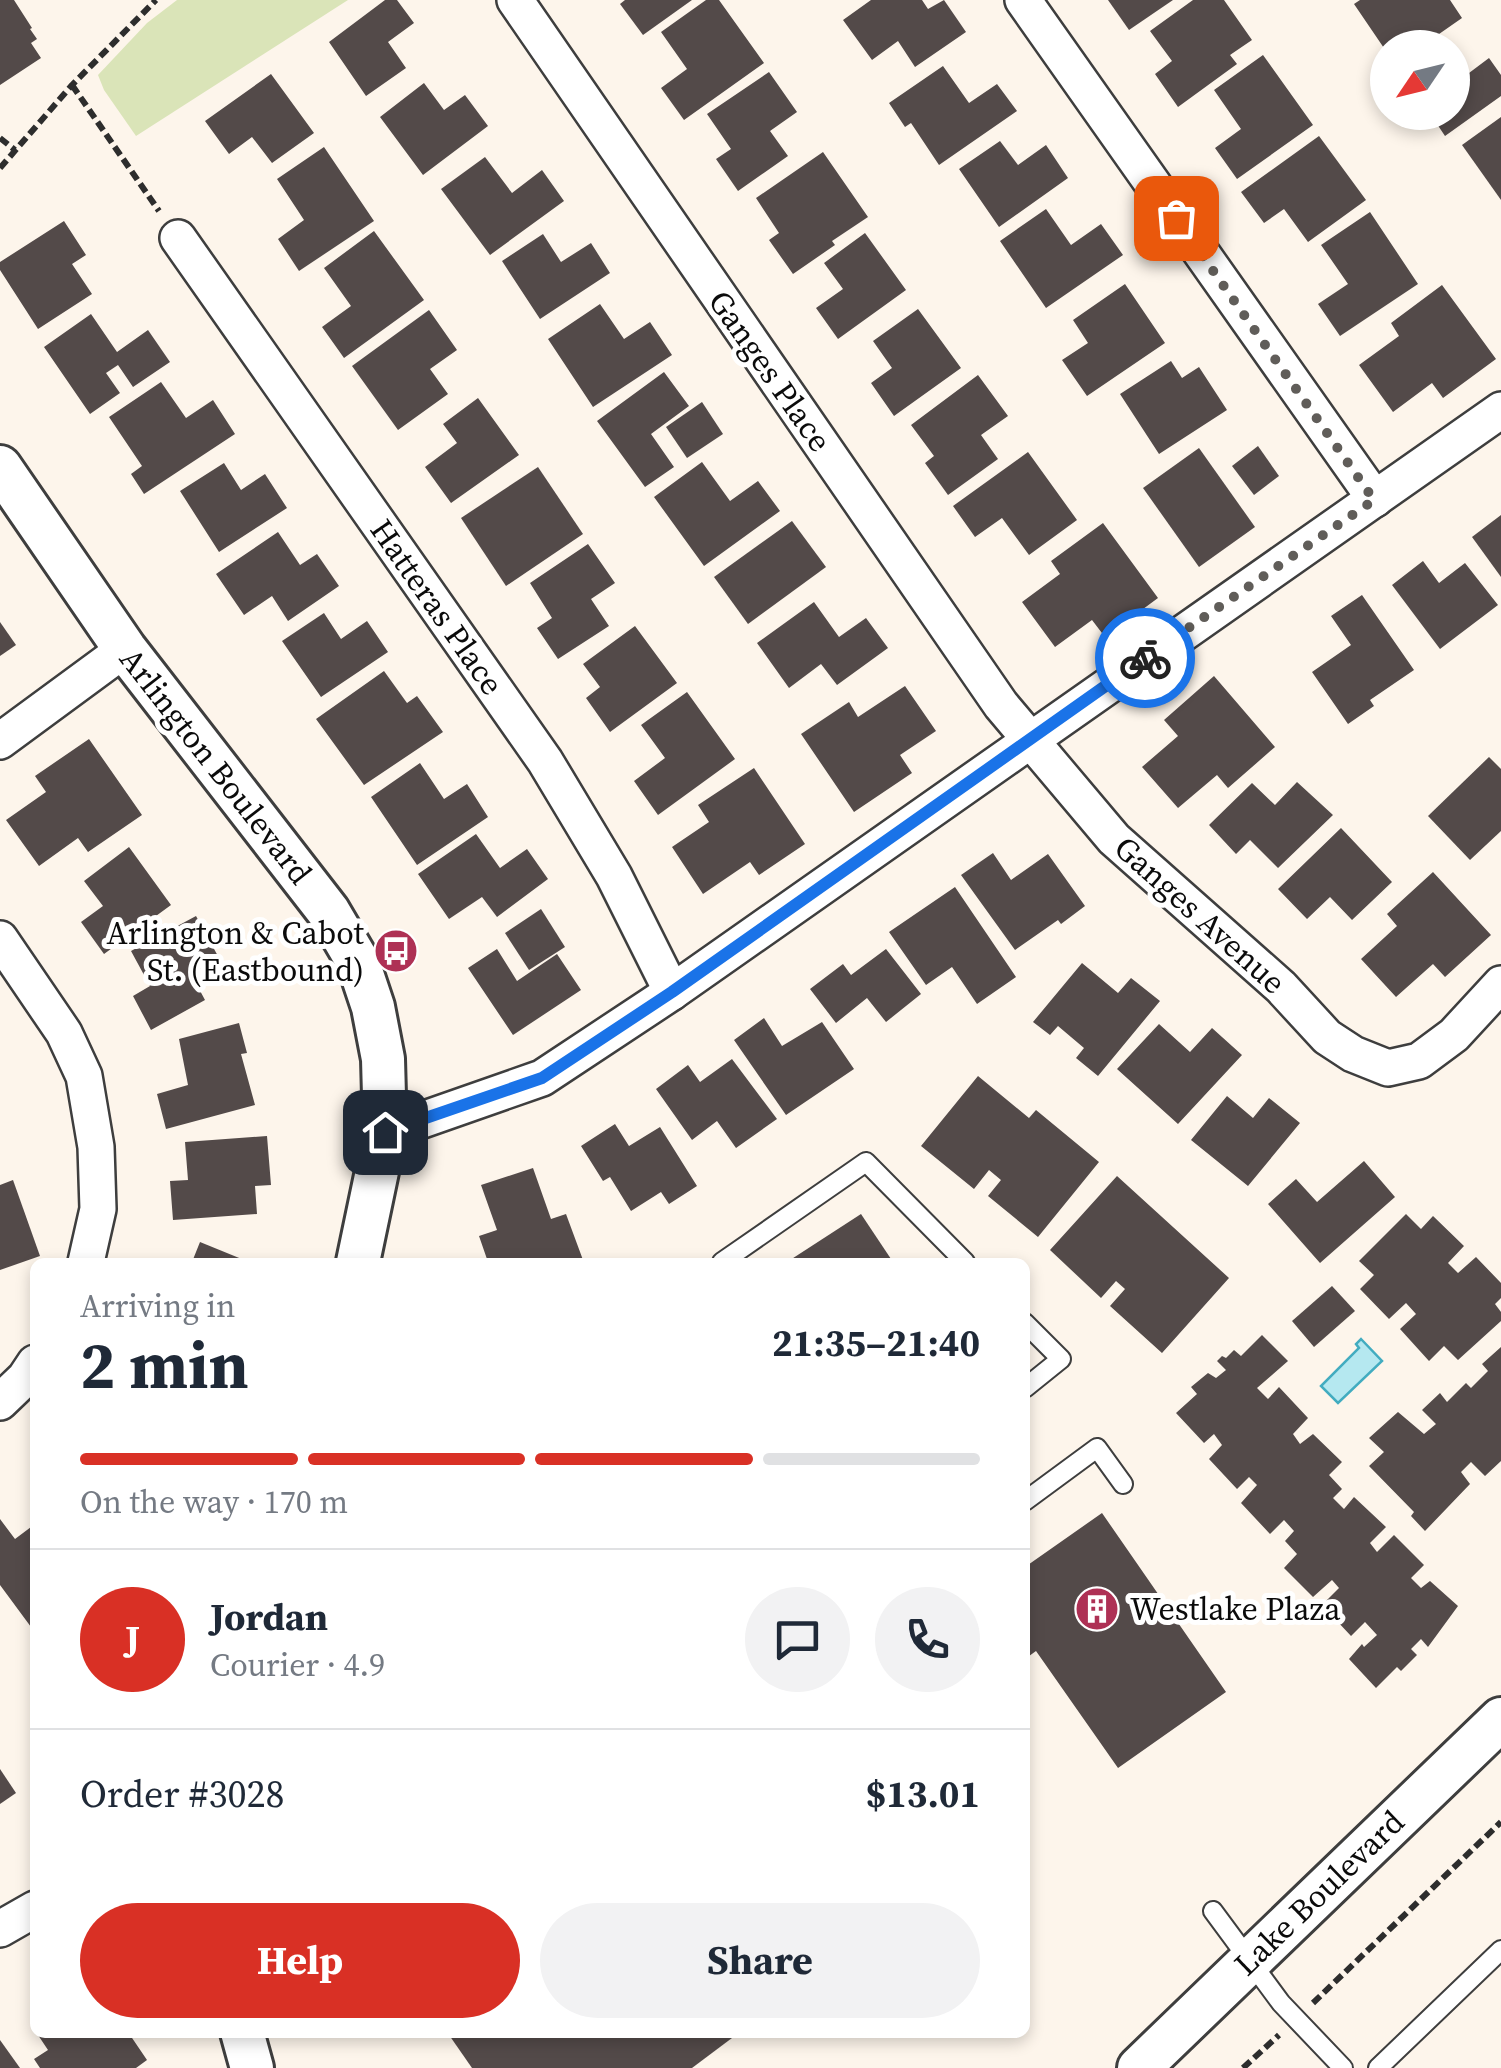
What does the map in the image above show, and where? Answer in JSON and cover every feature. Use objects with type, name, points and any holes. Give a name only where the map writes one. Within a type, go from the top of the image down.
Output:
[{"type":"street","name":"Ganges Place","points":[[515,0],[1028,739]]},
{"type":"street","points":[[1022,0],[1374,500]]},
{"type":"street","name":"Hatteras Place","points":[[178,238],[546,762],[614,876],[672,992]]},
{"type":"street","points":[[385,1132],[542,1078],[672,992],[1501,410]]},
{"type":"street","name":"Arlington Boulevard","points":[[0,467],[125,649],[328,911],[358,962],[374,1007],[383,1059],[385,1132],[359,1258]]},
{"type":"street","points":[[0,741],[125,649]]},
{"type":"street","name":"Ganges Avenue","points":[[1028,739],[1114,839],[1281,986],[1327,1038],[1352,1054],[1388,1068],[1419,1061],[1454,1036],[1501,984]]},
{"type":"street","points":[[0,939],[64,1032],[84,1076],[96,1147],[98,1209],[87,1258]]},
{"type":"street","points":[[0,1402],[30,1370]]},
{"type":"street","name":"Lake Boulevard","points":[[1139,2068],[1501,1719]]},
{"type":"street","points":[[0,1929],[30,1912]]},
{"type":"street","points":[[244,2038],[252,2068]]},
{"type":"lane","points":[[728,1258],[866,1162],[962,1258]]},
{"type":"lane","points":[[1030,1328],[1061,1359],[1030,1384]]},
{"type":"lane","points":[[1030,1497],[1097,1448],[1123,1484]]},
{"type":"lane","points":[[1213,1910],[1296,2019],[1343,2068]]},
{"type":"lane","points":[[1378,2068],[1501,1950]]},
{"type":"path","points":[[0,168],[72,84],[156,0]]},
{"type":"path","points":[[72,84],[178,238]]},
{"type":"path","points":[[0,138],[16,150]]},
{"type":"path","points":[[1243,2068],[1501,1822]]},
{"type":"green space","points":[[177,0],[348,0],[136,136],[98,75],[147,23]]},
{"type":"water","points":[[1361,1339],[1382,1361],[1338,1403],[1321,1386],[1359,1348],[1356,1344]]},
{"type":"building","points":[[0,0],[14,0],[32,28],[37,39],[31,43],[41,58],[0,85]]},
{"type":"building","points":[[385,0],[397,0],[414,23],[388,42],[406,68],[366,96],[329,42]]},
{"type":"building","points":[[625,0],[692,0],[643,35],[620,4]]},
{"type":"building","points":[[706,0],[719,0],[764,63],[684,120],[661,88],[687,69],[661,32]]},
{"type":"building","points":[[871,0],[922,0],[928,9],[944,0],[966,32],[915,67],[898,41],[872,60],[843,20]]},
{"type":"building","points":[[1108,0],[1173,0],[1129,30]]},
{"type":"building","points":[[1193,0],[1224,0],[1252,40],[1230,55],[1237,64],[1178,107],[1155,74],[1172,61],[1150,31]]},
{"type":"building","points":[[1360,0],[1450,0],[1462,18],[1445,30],[1372,30],[1354,4]]},
{"type":"building","points":[[1263,55],[1313,125],[1237,179],[1215,148],[1241,129],[1214,90]]},
{"type":"building","points":[[1489,58],[1501,75],[1501,96],[1470,118],[1470,72]]},
{"type":"building","points":[[943,66],[969,103],[997,84],[1017,111],[939,165],[911,123],[905,127],[889,103]]},
{"type":"building","points":[[769,72],[797,112],[770,131],[788,156],[738,191],[716,159],[731,149],[707,114]]},
{"type":"building","points":[[271,74],[314,133],[272,163],[252,137],[229,154],[205,121]]},
{"type":"building","points":[[424,83],[444,110],[465,95],[488,126],[423,175],[380,117]]},
{"type":"building","points":[[1501,117],[1501,200],[1462,145]]},
{"type":"building","points":[[1319,136],[1366,200],[1308,242],[1284,209],[1264,223],[1241,192]]},
{"type":"building","points":[[1000,141],[1018,165],[1046,145],[1068,178],[999,227],[959,169]]},
{"type":"building","points":[[324,147],[374,221],[299,271],[278,239],[304,220],[277,179]]},
{"type":"building","points":[[823,152],[868,217],[793,274],[769,240],[779,233],[756,198]]},
{"type":"building","points":[[485,157],[512,193],[542,170],[564,201],[490,255],[441,189]]},
{"type":"building","points":[[1046,209],[1071,245],[1101,224],[1123,255],[1046,308],[1000,241]]},
{"type":"building","points":[[1370,212],[1418,284],[1340,336],[1318,304],[1348,284],[1321,245]]},
{"type":"building","points":[[64,221],[86,255],[72,264],[92,294],[38,329],[0,270],[0,262]]},
{"type":"building","points":[[374,231],[424,300],[344,358],[322,327],[351,306],[324,268]]},
{"type":"building","points":[[865,233],[906,290],[838,339],[816,308],[843,289],[824,263]]},
{"type":"building","points":[[543,234],[561,262],[591,243],[610,273],[540,319],[502,261]]},
{"type":"building","points":[[1125,284],[1165,343],[1087,396],[1062,360],[1088,343],[1073,320]]},
{"type":"building","points":[[1442,285],[1496,359],[1443,398],[1432,383],[1393,412],[1359,365],[1399,336],[1391,323]]},
{"type":"building","points":[[600,304],[624,339],[650,322],[672,355],[593,407],[548,339]]},
{"type":"building","points":[[918,309],[961,368],[894,416],[871,383],[892,368],[873,341]]},
{"type":"building","points":[[429,310],[457,350],[430,369],[448,394],[398,430],[352,366]]},
{"type":"building","points":[[91,314],[117,352],[148,330],[170,362],[133,387],[118,365],[106,373],[120,393],[90,414],[44,347]]},
{"type":"building","points":[[1171,361],[1182,378],[1199,367],[1227,410],[1159,454],[1120,394]]},
{"type":"building","points":[[664,372],[689,406],[651,434],[674,467],[645,487],[597,421]]},
{"type":"building","points":[[978,375],[1008,416],[981,435],[998,459],[948,495],[925,463],[934,456],[911,425]]},
{"type":"building","points":[[161,382],[186,418],[213,400],[235,434],[144,494],[131,474],[142,466],[109,417]]},
{"type":"building","points":[[478,398],[519,455],[451,503],[425,467],[457,443],[443,424]]},
{"type":"building","points":[[702,402],[723,434],[687,458],[666,427]]},
{"type":"building","points":[[1258,446],[1279,476],[1254,495],[1232,466]]},
{"type":"building","points":[[1199,448],[1255,527],[1199,567],[1143,488]]},
{"type":"building","points":[[1028,452],[1077,520],[1029,555],[1002,518],[975,537],[953,506]]},
{"type":"building","points":[[702,462],[730,501],[758,481],[780,511],[704,566],[654,497]]},
{"type":"building","points":[[224,463],[241,490],[265,474],[287,508],[219,552],[180,491]]},
{"type":"building","points":[[538,467],[583,534],[506,586],[461,518]]},
{"type":"building","points":[[1501,515],[1501,577],[1472,537]]},
{"type":"building","points":[[792,521],[826,567],[748,624],[714,577]]},
{"type":"building","points":[[1103,523],[1158,598],[1105,637],[1092,620],[1055,647],[1022,602],[1060,574],[1051,561]]},
{"type":"building","points":[[278,532],[300,565],[317,554],[339,586],[288,621],[272,596],[244,615],[216,574]]},
{"type":"building","points":[[588,544],[615,583],[591,599],[609,626],[558,659],[537,628],[552,618],[530,583]]},
{"type":"building","points":[[1423,561],[1439,583],[1465,563],[1498,605],[1440,649],[1392,585]]},
{"type":"building","points":[[1362,595],[1414,670],[1370,700],[1374,706],[1348,724],[1312,672],[1351,645],[1331,616]]},
{"type":"building","points":[[814,602],[839,637],[866,618],[888,648],[837,685],[821,664],[789,688],[757,643]]},
{"type":"building","points":[[324,613],[341,639],[367,621],[388,652],[321,697],[282,641]]},
{"type":"building","points":[[0,622],[16,645],[0,656]]},
{"type":"building","points":[[635,626],[677,683],[610,732],[586,698],[600,687],[583,664]]},
{"type":"building","points":[[384,671],[407,703],[417,696],[443,732],[364,785],[316,719]]},
{"type":"building","points":[[1214,676],[1275,747],[1228,788],[1217,775],[1178,808],[1142,767],[1178,736],[1164,720]]},
{"type":"building","points":[[905,686],[936,731],[900,755],[912,773],[854,812],[801,734],[849,702],[858,717]]},
{"type":"building","points":[[687,692],[735,759],[658,815],[634,781],[665,758],[641,725]]},
{"type":"building","points":[[89,739],[142,815],[88,852],[78,838],[39,866],[6,820],[46,792],[35,776]]},
{"type":"building","points":[[1489,757],[1501,769],[1501,831],[1470,860],[1428,816]]},
{"type":"building","points":[[420,763],[444,799],[467,784],[488,817],[417,865],[371,797]]},
{"type":"building","points":[[754,768],[805,844],[759,875],[750,862],[703,894],[672,847],[709,822],[698,805]]},
{"type":"building","points":[[1297,782],[1333,815],[1278,868],[1250,840],[1236,854],[1209,825],[1252,783],[1275,805]]},
{"type":"building","points":[[1341,828],[1392,882],[1352,920],[1330,897],[1307,919],[1278,889]]},
{"type":"building","points":[[476,834],[500,868],[527,849],[548,879],[497,917],[482,897],[449,919],[418,874]]},
{"type":"building","points":[[129,847],[171,905],[104,954],[81,922],[103,906],[84,881]]},
{"type":"building","points":[[993,853],[1011,880],[1048,854],[1085,906],[1015,950],[961,875]]},
{"type":"building","points":[[1433,872],[1491,935],[1445,977],[1433,964],[1396,997],[1361,959],[1397,926],[1387,914]]},
{"type":"building","points":[[955,887],[1016,977],[977,1004],[952,967],[926,985],[889,932]]},
{"type":"building","points":[[541,909],[565,947],[529,970],[505,933]]},
{"type":"building","points":[[196,916],[219,958],[191,974],[205,1000],[151,1030],[133,996],[150,986],[131,951]]},
{"type":"building","points":[[497,949],[517,981],[557,954],[581,990],[513,1035],[468,968]]},
{"type":"building","points":[[886,949],[921,994],[886,1022],[867,998],[836,1023],[810,989],[843,964],[851,975]]},
{"type":"building","points":[[1082,963],[1118,993],[1131,978],[1160,1001],[1098,1076],[1076,1058],[1084,1048],[1058,1026],[1050,1035],[1033,1022]]},
{"type":"building","points":[[764,1018],[782,1046],[822,1022],[854,1069],[786,1115],[734,1040]]},
{"type":"building","points":[[239,1023],[247,1053],[241,1054],[255,1105],[166,1129],[157,1094],[188,1085],[179,1039]]},
{"type":"building","points":[[1159,1024],[1190,1052],[1212,1028],[1242,1055],[1178,1124],[1117,1069]]},
{"type":"building","points":[[732,1059],[777,1119],[736,1148],[717,1121],[692,1140],[656,1089],[688,1065],[700,1082]]},
{"type":"building","points":[[978,1076],[1029,1118],[1036,1110],[1099,1162],[1038,1237],[988,1196],[1001,1180],[989,1170],[974,1189],[921,1146]]},
{"type":"building","points":[[1227,1096],[1253,1118],[1269,1098],[1300,1123],[1248,1186],[1191,1140]]},
{"type":"building","points":[[615,1124],[629,1146],[660,1127],[697,1186],[669,1204],[661,1192],[631,1211],[610,1177],[603,1181],[581,1146]]},
{"type":"building","points":[[267,1136],[271,1185],[255,1186],[257,1214],[173,1220],[170,1181],[188,1180],[185,1142]]},
{"type":"building","points":[[1364,1161],[1395,1197],[1320,1263],[1268,1204],[1296,1179],[1317,1202]]},
{"type":"building","points":[[533,1168],[551,1219],[566,1214],[582,1258],[487,1258],[479,1236],[497,1230],[481,1185]]},
{"type":"building","points":[[1117,1176],[1229,1278],[1162,1353],[1110,1306],[1125,1289],[1116,1281],[1101,1298],[1050,1250]]},
{"type":"building","points":[[13,1180],[40,1256],[0,1270],[0,1185]]},
{"type":"building","points":[[861,1214],[890,1258],[793,1258]]},
{"type":"building","points":[[1406,1214],[1421,1229],[1433,1216],[1464,1246],[1448,1263],[1458,1273],[1476,1257],[1501,1283],[1501,1298],[1495,1304],[1501,1321],[1458,1360],[1444,1346],[1429,1361],[1400,1329],[1416,1314],[1406,1303],[1389,1319],[1360,1289],[1374,1275],[1359,1261]]},
{"type":"building","points":[[200,1242],[239,1258],[194,1258]]},
{"type":"building","points":[[1332,1286],[1355,1311],[1314,1347],[1292,1321]]},
{"type":"building","points":[[1262,1335],[1288,1361],[1257,1388],[1268,1399],[1279,1387],[1308,1418],[1293,1434],[1300,1444],[1313,1434],[1342,1462],[1329,1475],[1342,1489],[1333,1498],[1344,1509],[1354,1497],[1386,1527],[1370,1543],[1377,1552],[1394,1535],[1424,1565],[1411,1578],[1421,1588],[1430,1581],[1458,1606],[1428,1647],[1421,1639],[1411,1649],[1417,1655],[1401,1671],[1397,1667],[1376,1688],[1349,1659],[1377,1635],[1365,1622],[1351,1636],[1322,1605],[1339,1588],[1332,1580],[1313,1597],[1284,1568],[1297,1554],[1285,1541],[1294,1531],[1284,1520],[1270,1534],[1241,1503],[1257,1485],[1249,1477],[1237,1489],[1209,1459],[1222,1445],[1214,1434],[1204,1443],[1176,1413],[1197,1394],[1191,1387],[1208,1373],[1216,1378],[1226,1370],[1217,1361],[1222,1356],[1226,1358],[1234,1350],[1241,1356]]},
{"type":"building","points":[[1501,1347],[1501,1461],[1485,1476],[1471,1462],[1461,1472],[1470,1484],[1425,1531],[1411,1516],[1414,1512],[1369,1466],[1384,1452],[1369,1438],[1398,1412],[1424,1434],[1436,1424],[1422,1410],[1440,1393],[1447,1402],[1466,1383],[1471,1388],[1488,1371],[1482,1364]]},
{"type":"building","name":"Westlake Plaza","points":[[1102,1513],[1226,1692],[1118,1768],[1036,1651],[1030,1655],[1030,1563]]},
{"type":"building","points":[[0,1519],[15,1539],[30,1528],[30,1626],[0,1585]]},
{"type":"building","points":[[0,1769],[16,1793],[0,1804]]},
{"type":"building","points":[[40,2038],[132,2038],[147,2060],[136,2068],[40,2068],[34,2059],[48,2050]]},
{"type":"building","points":[[451,2038],[732,2038],[692,2068],[472,2068]]},
{"type":"building","points":[[0,2040],[20,2068],[0,2068]]},
{"type":"way so far","points":[[1145,658],[1374,500],[1176,218]]},
{"type":"place","name":"Arlington & Cabot St. (Eastbound)","points":[[396,951]]},
{"type":"place","name":"Westlake Plaza","points":[[1097,1609]]},
{"type":"route","points":[[385,1132],[542,1078],[672,992],[1145,658]]}]
